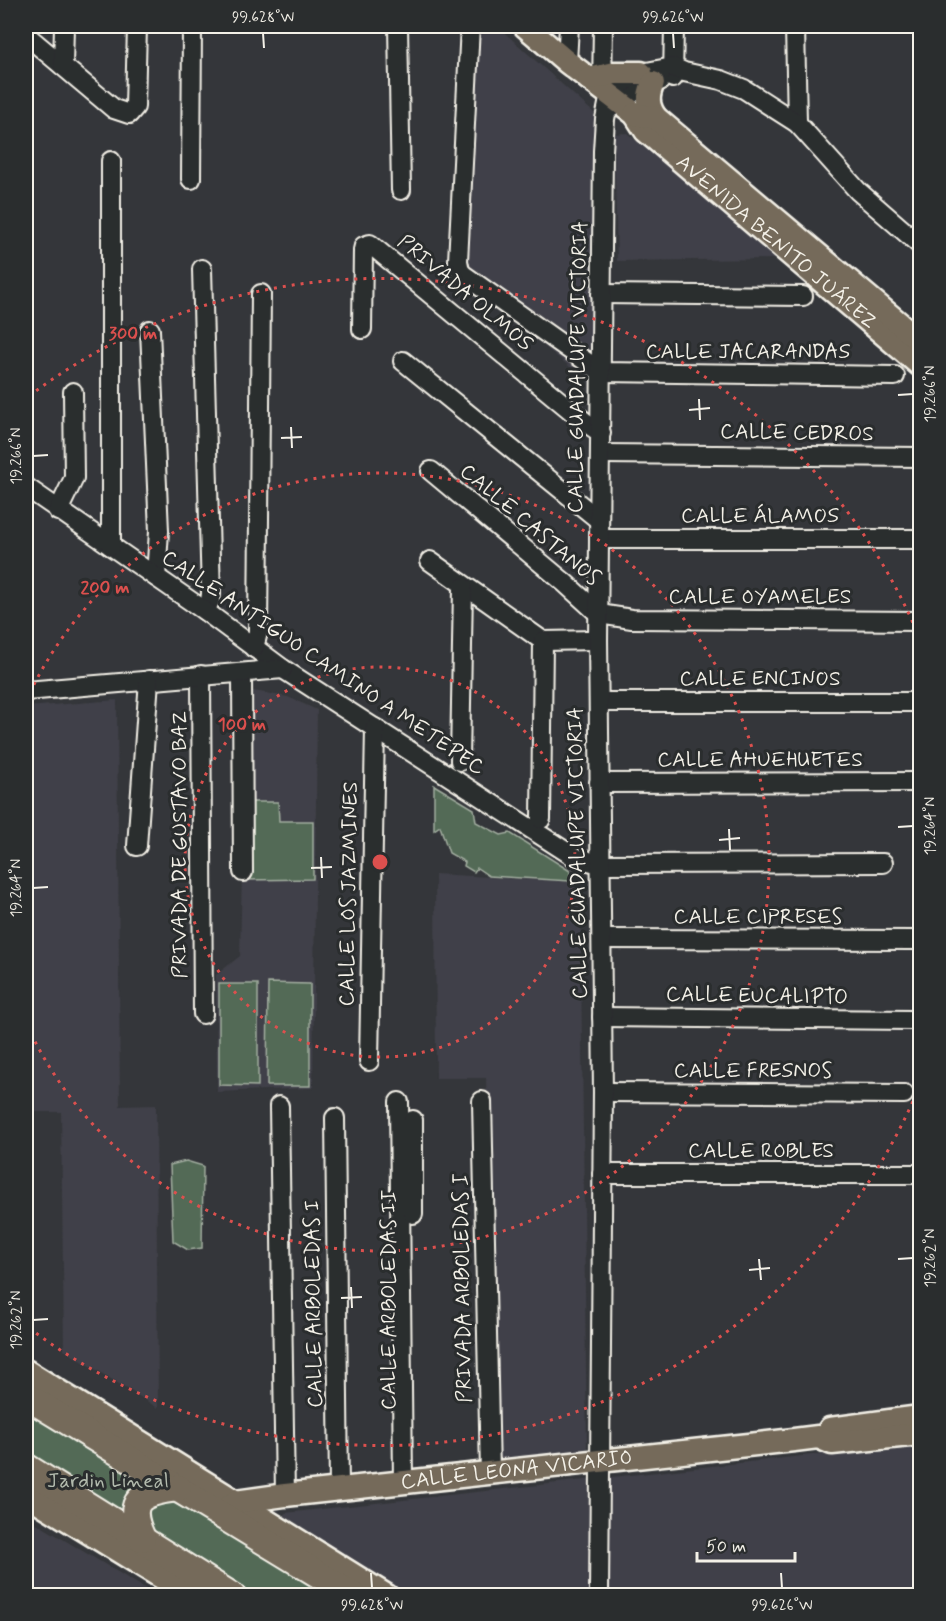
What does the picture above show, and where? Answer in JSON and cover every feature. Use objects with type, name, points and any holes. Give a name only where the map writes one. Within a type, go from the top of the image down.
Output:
[{"type":"highway","points":[[26,1396],[178,1488],[227,1507],[354,1596]]},
{"type":"highway","points":[[26,1467],[232,1596]]},
{"type":"highway","points":[[142,1538],[135,1522],[135,1508],[139,1501],[152,1492],[178,1488]]},
{"type":"main road","name":"AVENIDA BENITO JUÁREZ","points":[[525,26],[567,62],[921,341]]},
{"type":"main road","points":[[626,72],[665,75],[648,103],[650,111],[615,98],[626,72]]},
{"type":"main road","name":"AVENIDA BENITO JUÁREZ","points":[[615,98],[646,131],[921,365]]},
{"type":"main road","points":[[26,1371],[227,1507],[387,1596]]},
{"type":"main road","name":"CALLE LEONA VICARIO","points":[[227,1507],[285,1495],[818,1437],[831,1429],[921,1417]]},
{"type":"main road","name":"CALLE LEONA VICARIO","points":[[818,1437],[832,1443],[921,1434]]},
{"type":"main road","points":[[26,1494],[192,1596]]},
{"type":"main road","points":[[26,1509],[48,1508]]},
{"type":"street","points":[[63,66],[64,26]]},
{"type":"street","points":[[26,35],[114,109],[129,114],[135,107],[137,26]]},
{"type":"street","points":[[191,179],[192,26]]},
{"type":"street","points":[[398,26],[401,190]]},
{"type":"street","points":[[470,26],[458,266],[464,275],[601,372]]},
{"type":"street","points":[[567,62],[569,26]]},
{"type":"street","name":"CALLE GUADALUPE VICTORIA","points":[[599,1596],[603,1092],[598,640],[601,294],[603,151],[615,98],[603,26]]},
{"type":"street","points":[[665,75],[674,26]]},
{"type":"street","points":[[795,26],[797,123]]},
{"type":"street","points":[[615,98],[665,75],[721,80],[744,89],[797,123],[858,191],[921,245]]},
{"type":"street","points":[[111,161],[111,546]]},
{"type":"street","points":[[898,225],[921,236]]},
{"type":"street","name":"PRIVADA OLMOS","points":[[362,328],[363,250],[364,246],[370,244],[585,423],[601,433]]},
{"type":"street","points":[[202,270],[211,594],[205,611]]},
{"type":"street","points":[[254,648],[258,632],[261,294]]},
{"type":"street","points":[[601,294],[803,296]]},
{"type":"street","points":[[150,330],[159,531],[156,577]]},
{"type":"street","points":[[403,361],[599,520]]},
{"type":"street","name":"CALLE JACARANDAS","points":[[601,372],[895,376]]},
{"type":"street","points":[[58,511],[74,478],[73,392]]},
{"type":"street","name":"CALLE CEDROS","points":[[601,454],[921,457]]},
{"type":"street","name":"CALLE CASTANOS","points":[[431,471],[599,614]]},
{"type":"street","name":"CALLE ANTIGUO CAMINO A METEPEC","points":[[26,487],[205,611],[283,669],[567,854],[601,864],[883,862]]},
{"type":"street","name":"CALLE ÁLAMOS","points":[[599,539],[921,538]]},
{"type":"street","points":[[430,561],[463,587],[543,641],[598,640]]},
{"type":"street","points":[[460,761],[463,587]]},
{"type":"street","name":"CALLE OYAMELES","points":[[599,614],[632,619],[921,621]]},
{"type":"street","points":[[541,819],[543,641]]},
{"type":"street","points":[[26,691],[283,669]]},
{"type":"street","points":[[242,673],[243,872]]},
{"type":"street","name":"PRIVADA DE GUSTAVO BAZ","points":[[201,675],[203,1014]]},
{"type":"street","points":[[137,846],[149,680]]},
{"type":"street","name":"CALLE ENCINOS","points":[[599,702],[921,702]]},
{"type":"street","name":"CALLE LOS JAZMINES","points":[[369,1060],[375,728]]},
{"type":"street","name":"CALLE AHUEHUETES","points":[[599,783],[921,782]]},
{"type":"street","name":"CALLE CIPRESES","points":[[602,939],[914,940]]},
{"type":"street","name":"CALLE EUCALIPTO","points":[[602,1017],[912,1020]]},
{"type":"street","name":"CALLE FRESNOS","points":[[603,1092],[904,1094]]},
{"type":"street","name":"PRIVADA ARBOLEDAS I","points":[[482,1101],[490,1473]]},
{"type":"street","points":[[399,1102],[407,1481]]},
{"type":"street","points":[[279,1106],[285,1495]]},
{"type":"street","name":"CALLE ARBOLEDAS I","points":[[335,1118],[339,1489]]},
{"type":"street","name":"CALLE ARBOLEDAS II","points":[[407,1481],[413,1120]]},
{"type":"street","name":"CALLE ROBLES","points":[[602,1174],[921,1174]]},
{"type":"shaded area","points":[[460,26],[497,26],[594,113],[596,388],[450,270]]},
{"type":"shaded area","points":[[627,133],[779,259],[617,261],[614,134]]},
{"type":"shaded area","points":[[243,689],[288,697],[317,710],[313,1088],[217,1092],[216,975],[240,956],[244,783]]},
{"type":"shaded area","points":[[117,700],[120,1106],[156,1105],[158,1408],[64,1350],[61,1112],[27,1112],[26,707]]},
{"type":"shaded area","points":[[435,874],[580,882],[587,1451],[495,1460],[486,1078],[436,1078]]},
{"type":"shaded area","points":[[920,1443],[920,1595],[389,1595],[278,1529],[285,1513]]},
{"type":"shaded area","points":[[26,1517],[156,1595],[26,1595]]},
{"type":"green space","points":[[434,785],[474,809],[476,822],[501,835],[510,833],[570,871],[570,881],[489,876],[477,868],[474,872],[464,866],[465,862],[449,853],[440,826],[434,830]]},
{"type":"green space","points":[[245,802],[278,802],[279,821],[313,821],[313,879],[246,880]]},
{"type":"green space","points":[[268,983],[310,984],[310,1086],[267,1086]]},
{"type":"green space","points":[[219,984],[258,984],[258,1086],[219,1085]]},
{"type":"green space","points":[[186,1161],[203,1166],[202,1248],[188,1250],[173,1241],[170,1165]]},
{"type":"green space","name":"Jardin Lineal","points":[[26,1405],[156,1483],[126,1518],[26,1457]]},
{"type":"green space","name":"Jardin Lineal","points":[[166,1499],[329,1595],[255,1595],[148,1529],[145,1510]]}]
